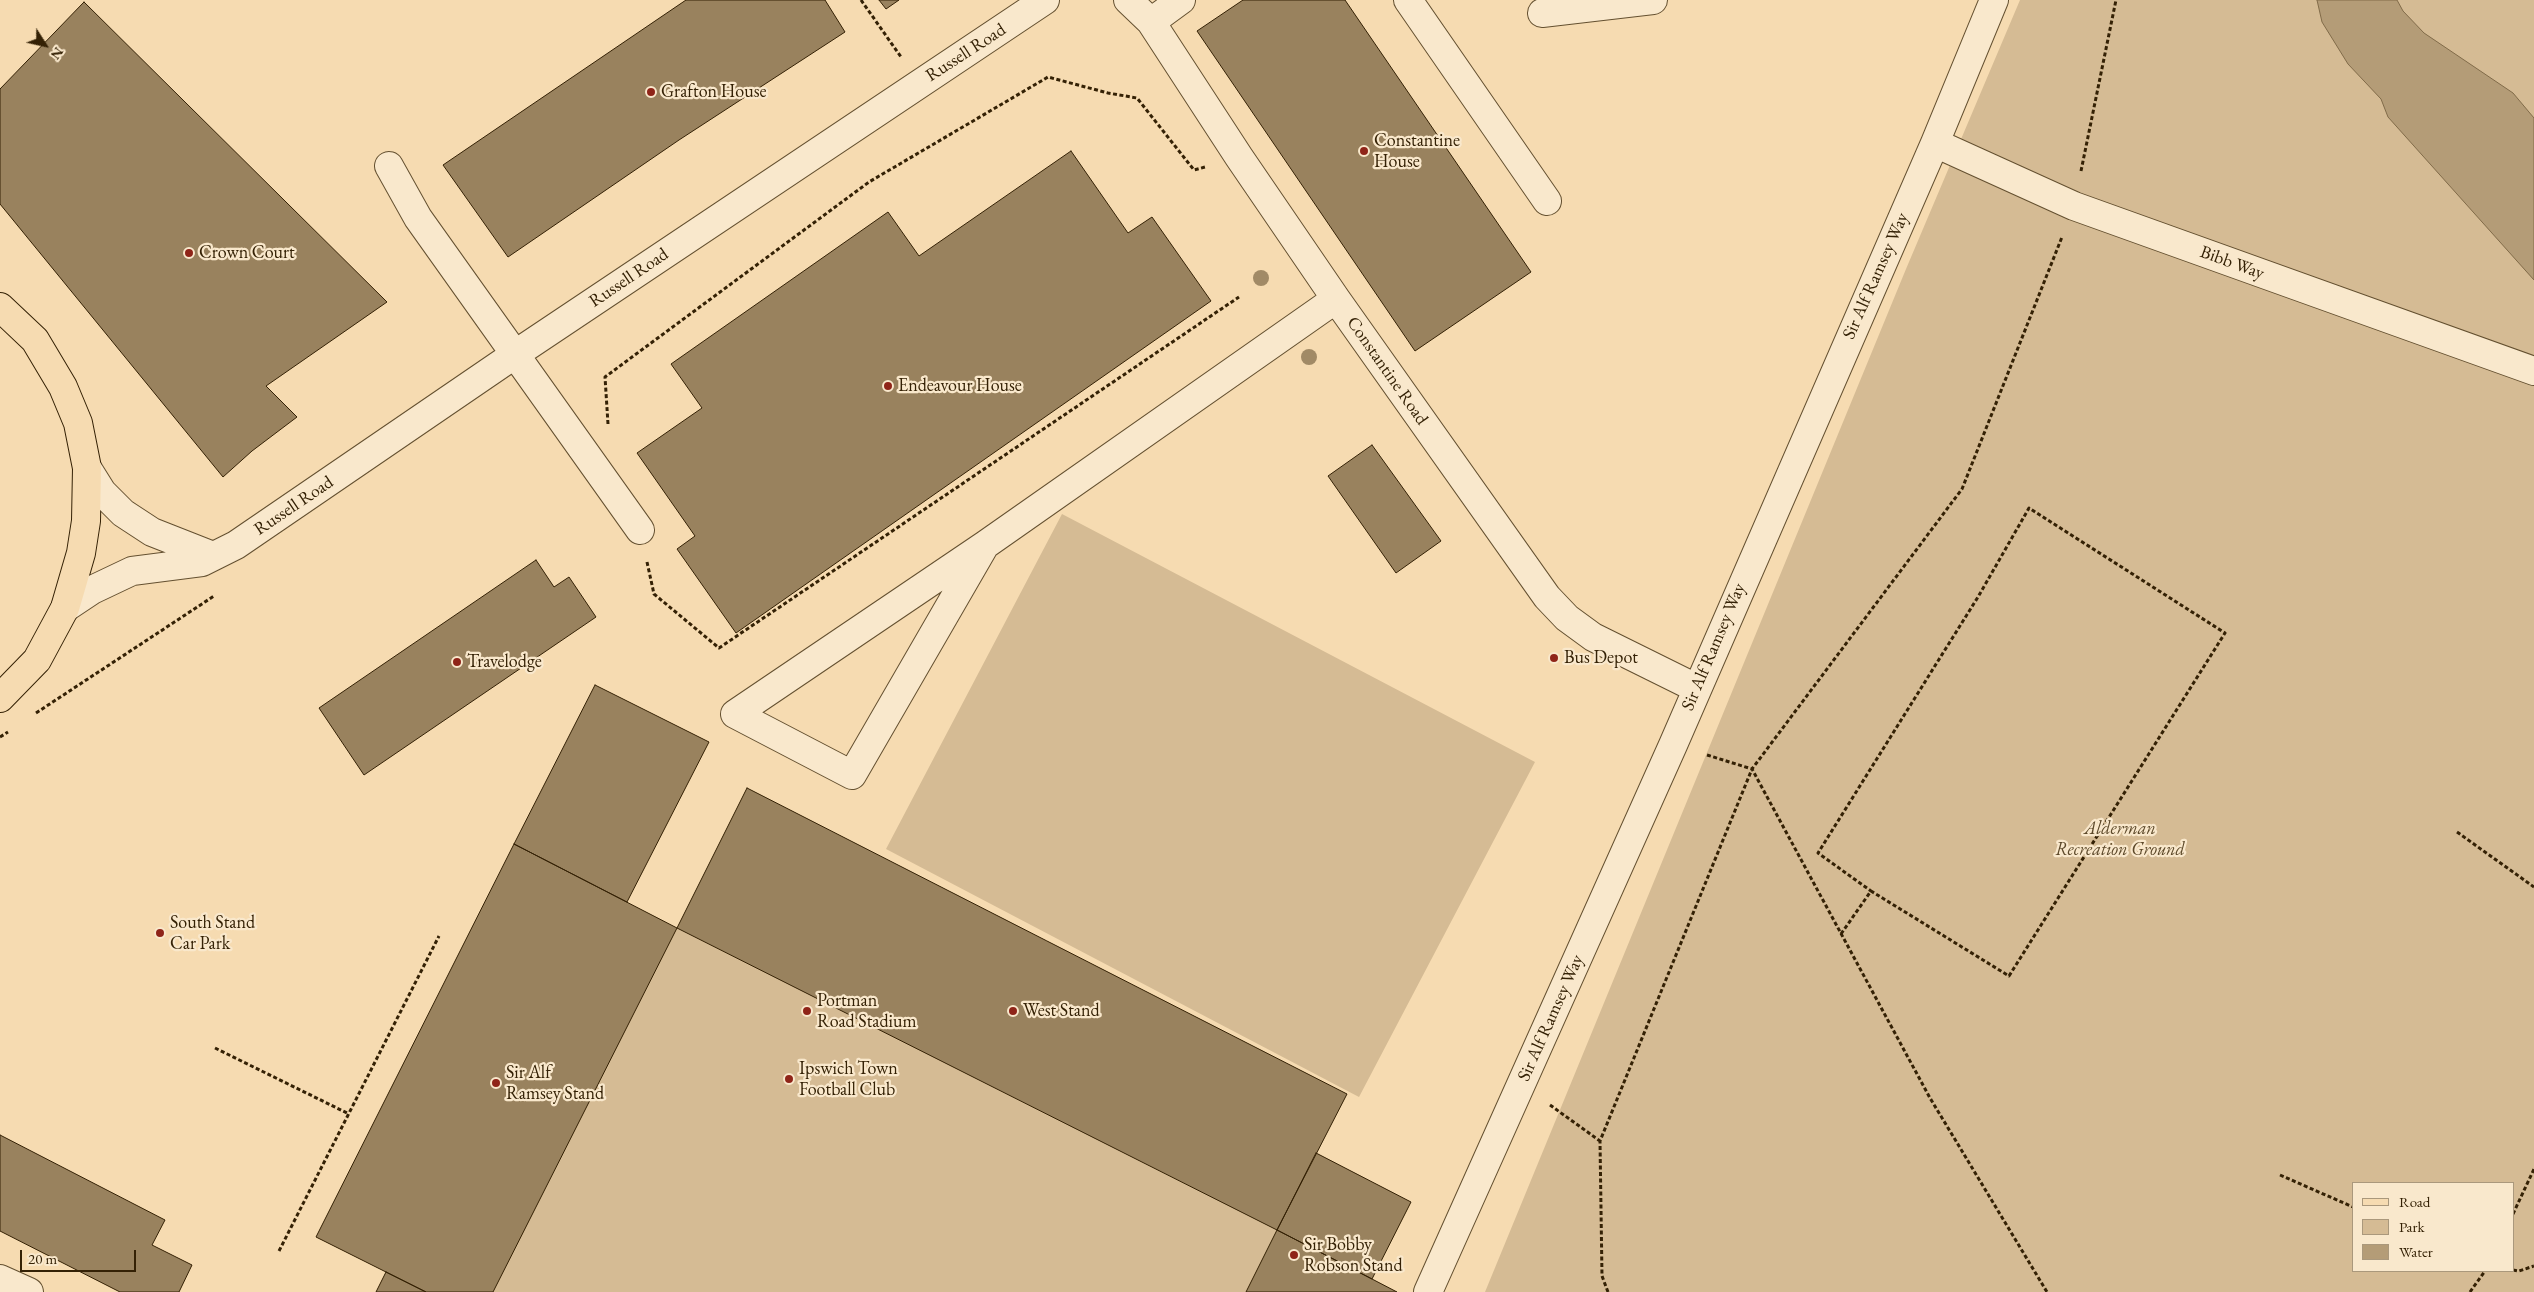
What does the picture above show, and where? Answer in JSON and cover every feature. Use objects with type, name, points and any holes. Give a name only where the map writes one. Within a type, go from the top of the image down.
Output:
[{"type":"main road","points":[[0,307],[35,340],[63,387],[78,424],[87,468],[86,521],[82,553],[65,608],[37,660],[0,698]]},
{"type":"street","name":"Russell Road","points":[[65,608],[92,590],[132,571],[202,562],[236,545],[514,355],[1045,0]]},
{"type":"street","name":"Constantine Road","points":[[1128,0],[1152,22],[1239,157],[1336,299],[1548,597],[1566,618],[1593,637],[1696,688]]},
{"type":"street","points":[[1152,22],[1181,0]]},
{"type":"street","points":[[1408,0],[1547,202]]},
{"type":"street","points":[[1542,13],[1652,0]]},
{"type":"street","name":"Sir Alf Ramsey Way","points":[[1428,1292],[1673,745],[1994,0]]},
{"type":"street","name":"Bibb Way","points":[[1934,143],[2074,206],[2534,371]]},
{"type":"street","points":[[389,166],[418,218],[640,530]]},
{"type":"street","points":[[985,545],[852,775],[735,714],[985,545],[1336,299]]},
{"type":"street","points":[[87,468],[102,492],[123,513],[152,532],[213,556]]},
{"type":"street","points":[[0,1279],[29,1292]]},
{"type":"path","points":[[861,0],[920,83]]},
{"type":"path","points":[[1608,1292],[1602,1276],[1600,1141],[1752,769],[1962,489],[2074,206],[2116,0]]},
{"type":"path","points":[[608,430],[605,377],[869,182],[1048,76],[1108,93],[1137,98],[1194,170],[1239,157]]},
{"type":"path","points":[[640,530],[654,594],[719,648],[1239,297]]},
{"type":"path","points":[[2029,508],[2225,633],[2009,976],[1871,891],[1818,853],[1978,597],[2029,508]]},
{"type":"path","points":[[30,718],[218,594]]},
{"type":"path","points":[[1673,745],[1752,769],[1930,1098],[2047,1292]]},
{"type":"path","points":[[2457,832],[2534,887]]},
{"type":"path","points":[[1841,934],[1871,891]]},
{"type":"path","points":[[279,1251],[439,936]]},
{"type":"path","points":[[216,1048],[349,1114]]},
{"type":"path","points":[[1521,1084],[1600,1141]]},
{"type":"path","points":[[2514,1212],[2534,1170]]},
{"type":"path","points":[[2280,1175],[2352,1207]]},
{"type":"path","points":[[2514,1270],[2519,1271],[2533,1266]]},
{"type":"path","points":[[2470,1292],[2484,1272]]},
{"type":"green space","name":"Alderman Recreation Ground","points":[[2020,0],[2534,0],[2534,1292],[1485,1292],[1906,269]]},
{"type":"green space","points":[[1062,514],[1535,762],[1359,1097],[886,849]]},
{"type":"green space","name":"Portman Road Stadium","points":[[747,788],[1347,1094],[1317,1153],[1411,1202],[1372,1279],[1397,1292],[376,1292],[386,1272],[316,1237],[514,844],[677,928]]},
{"type":"water","points":[[2317,0],[2397,0],[2403,11],[2424,33],[2513,93],[2534,118],[2534,280],[2388,117],[2381,99],[2348,64],[2322,22]]},
{"type":"building","name":"Grafton House","points":[[686,0],[825,0],[845,32],[679,140],[508,257],[443,165]]},
{"type":"building","points":[[879,0],[899,0],[886,9]]},
{"type":"building","name":"Constantine House","points":[[1243,0],[1345,0],[1531,272],[1415,351],[1197,31]]},
{"type":"building","name":"Crown Court","points":[[84,2],[387,302],[266,386],[297,417],[252,451],[223,477],[0,204],[0,89]]},
{"type":"building","name":"Endeavour House","points":[[1071,151],[1128,233],[1152,217],[1211,301],[736,633],[677,549],[695,536],[637,453],[702,408],[671,364],[888,212],[919,256]]},
{"type":"building","points":[[1372,445],[1441,541],[1396,573],[1328,476]]},
{"type":"building","name":"Travelodge","points":[[536,560],[554,587],[569,577],[596,617],[364,775],[319,708]]},
{"type":"building","points":[[595,685],[709,742],[627,902],[514,844]]},
{"type":"building","name":"West Stand","points":[[747,788],[1347,1094],[1277,1230],[677,928]]},
{"type":"building","name":"Sir Alf Ramsey Stand","points":[[514,844],[677,928],[493,1292],[426,1292],[316,1237]]},
{"type":"building","points":[[0,1135],[165,1220],[152,1245],[192,1265],[179,1292],[120,1292],[0,1231]]},
{"type":"building","points":[[1316,1153],[1411,1202],[1372,1279],[1277,1230]]},
{"type":"building","name":"Sir Bobby Robson Stand","points":[[1277,1230],[1372,1279],[1397,1292],[1246,1292]]},
{"type":"building","points":[[386,1272],[426,1292],[376,1292]]},
{"type":"place","name":"Grafton House","points":[[651,92]]},
{"type":"place","name":"Constantine House","points":[[1364,151]]},
{"type":"place","name":"Crown Court","points":[[189,253]]},
{"type":"place","name":"Endeavour House","points":[[888,386]]},
{"type":"place","name":"Bus Depot","points":[[1554,658]]},
{"type":"place","name":"Travelodge","points":[[457,662]]},
{"type":"place","name":"South Stand Car Park","points":[[160,933]]},
{"type":"place","name":"Portman Road Stadium","points":[[807,1011]]},
{"type":"place","name":"West Stand","points":[[1013,1011]]},
{"type":"place","name":"Ipswich Town Football Club","points":[[789,1079]]},
{"type":"place","name":"Sir Alf Ramsey Stand","points":[[496,1083]]},
{"type":"place","name":"Sir Bobby Robson Stand","points":[[1294,1255]]}]
